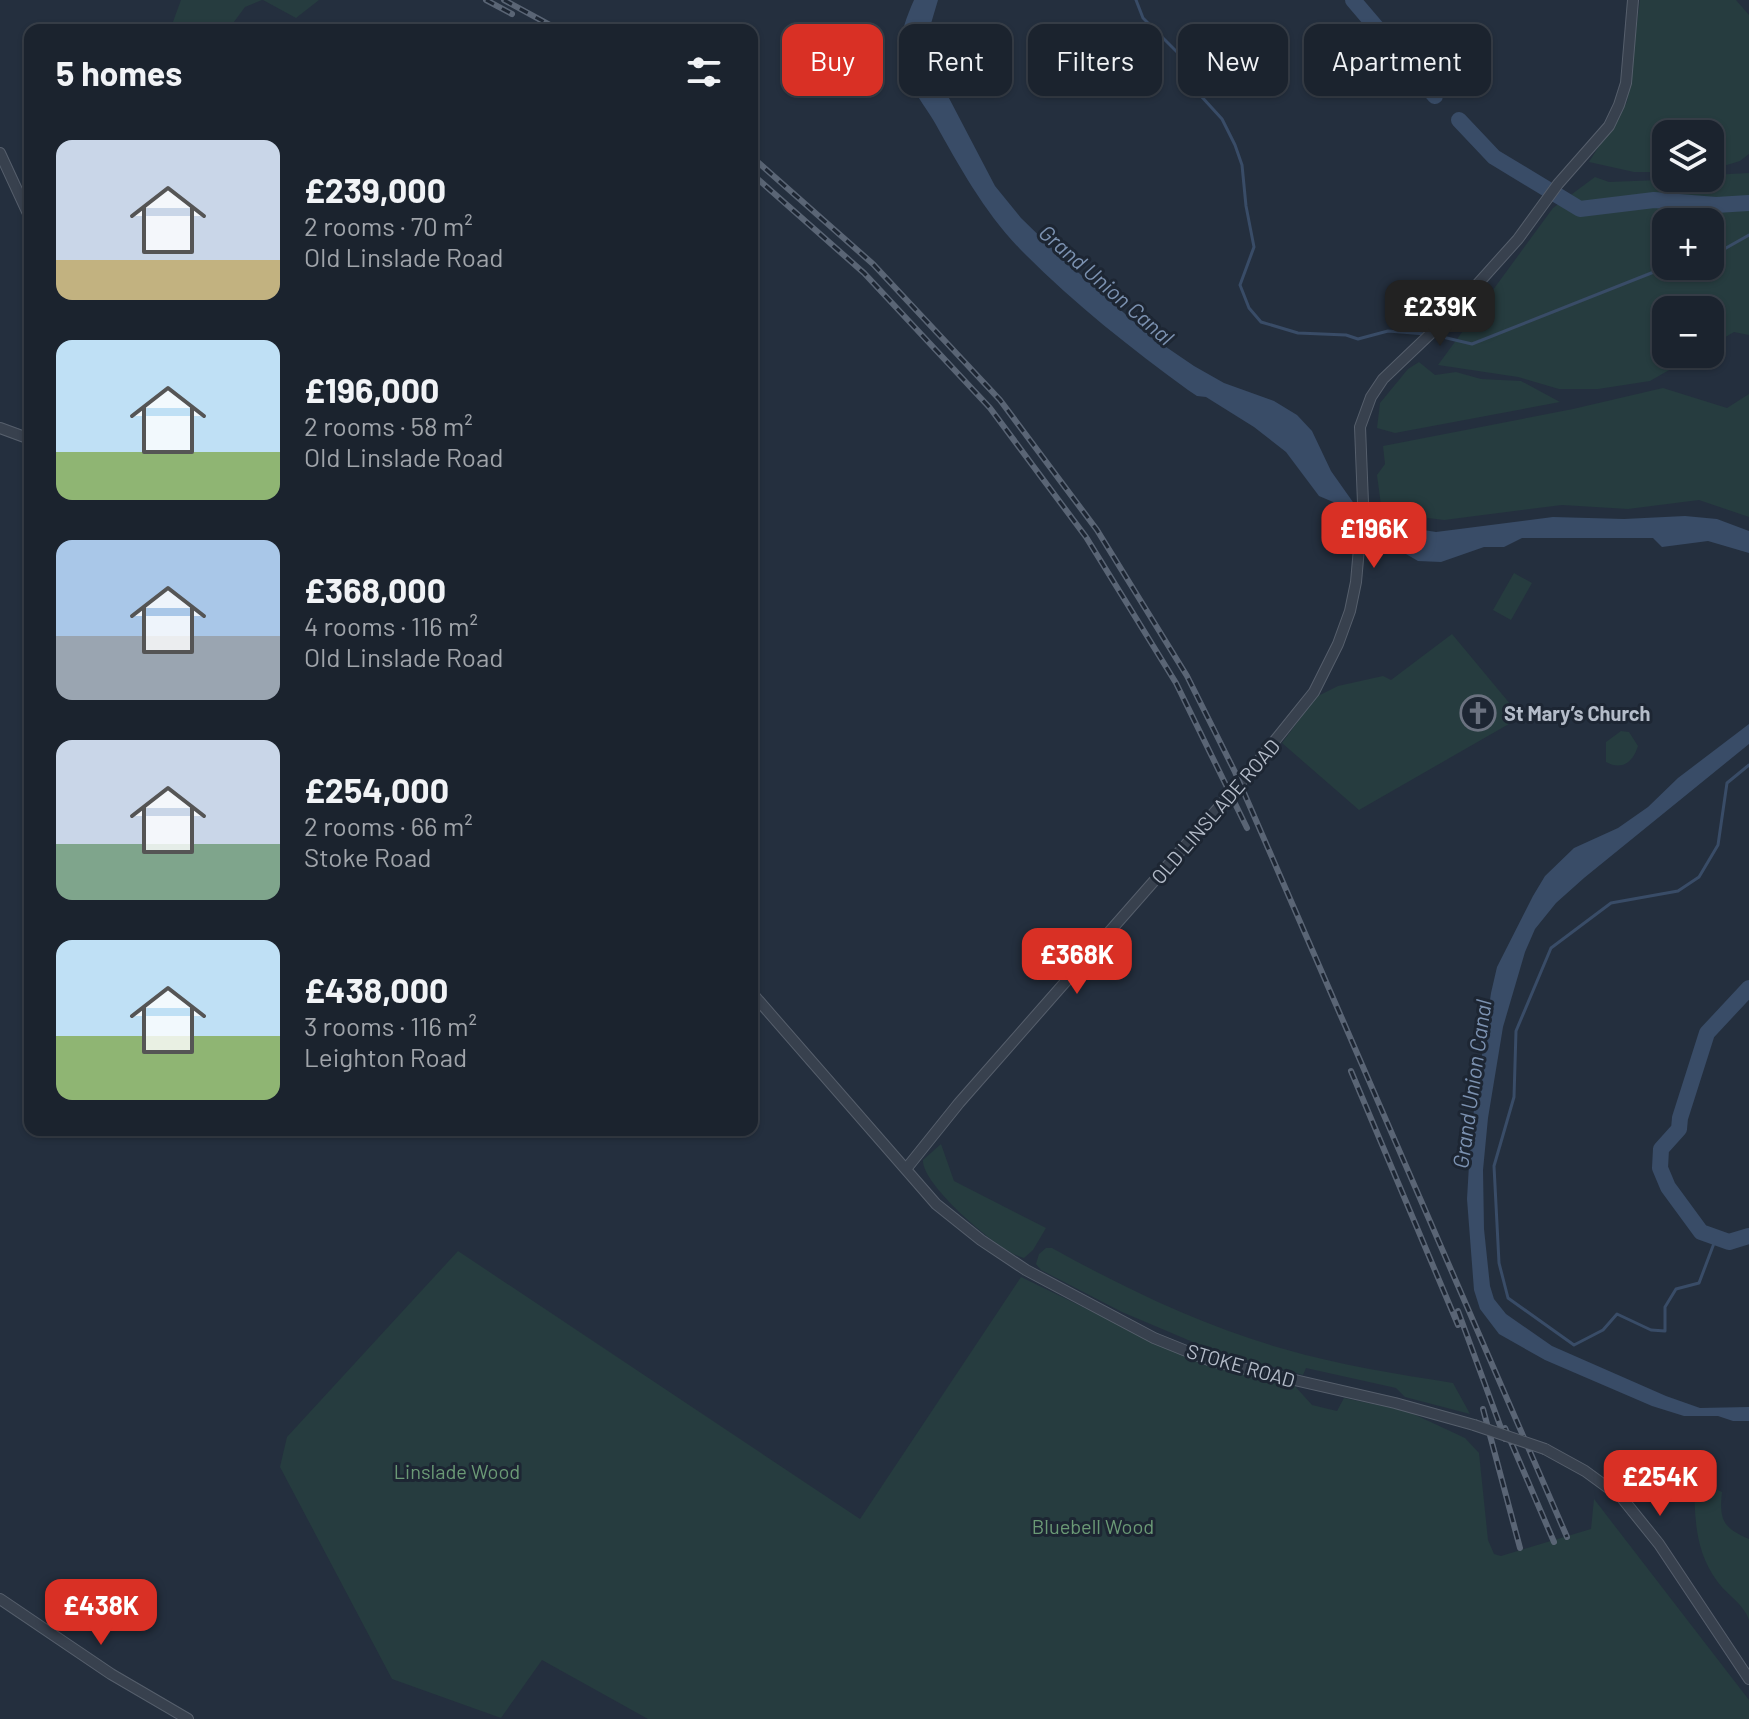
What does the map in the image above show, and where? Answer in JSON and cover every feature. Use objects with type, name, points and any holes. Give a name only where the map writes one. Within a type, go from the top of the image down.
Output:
[{"type":"street","name":"OLD LINSLADE ROAD","points":[[906,1169],[959,1103],[1248,774],[1314,692],[1338,644],[1350,611],[1363,503],[1360,427],[1371,397],[1383,379],[1447,318],[1518,239],[1546,200],[1609,126],[1626,83],[1633,0]]},
{"type":"street","points":[[0,153],[24,205]]},
{"type":"street","points":[[0,428],[24,436]]},
{"type":"street","name":"STOKE ROAD","points":[[758,1000],[936,1204],[981,1240],[1026,1270],[1154,1338],[1211,1361],[1395,1403],[1474,1425],[1545,1449],[1585,1471],[1622,1498],[1659,1544],[1749,1679]]},
{"type":"street","points":[[0,1599],[111,1674],[188,1719]]},
{"type":"green space","points":[[181,0],[262,0],[245,7],[232,24],[172,24]]},
{"type":"green space","points":[[263,0],[319,0],[296,18]]},
{"type":"green space","points":[[1640,0],[1736,0],[1749,15],[1749,154],[1740,161],[1724,166],[1724,120],[1652,120],[1652,172],[1634,172],[1589,162],[1627,102]]},
{"type":"green space","points":[[1749,173],[1749,335],[1734,332],[1724,338],[1724,296],[1652,296],[1652,368],[1673,368],[1650,381],[1598,389],[1559,389],[1518,377],[1438,365],[1553,208],[1595,177],[1609,182],[1652,180],[1652,192],[1724,192],[1724,174]]},
{"type":"green space","points":[[1419,362],[1435,375],[1456,372],[1481,379],[1521,381],[1560,402],[1395,433],[1377,428],[1380,403],[1408,369]]},
{"type":"green space","points":[[1663,388],[1727,408],[1749,394],[1749,517],[1699,500],[1628,509],[1562,505],[1444,520],[1404,515],[1381,505],[1377,475],[1385,464],[1383,446]]},
{"type":"green space","points":[[1514,573],[1532,583],[1511,620],[1493,610]]},
{"type":"green space","points":[[1452,634],[1521,717],[1359,810],[1282,743],[1316,697],[1338,686],[1383,676],[1391,680]]},
{"type":"green space","points":[[1621,731],[1629,732],[1638,746],[1633,757],[1617,766],[1606,762],[1606,742]]},
{"type":"green space","points":[[941,1144],[954,1181],[1046,1228],[1033,1250],[1024,1258],[981,1231],[935,1185],[923,1160]]},
{"type":"green space","points":[[1046,1248],[1052,1248],[1165,1305],[1254,1340],[1305,1355],[1453,1383],[1470,1414],[1405,1397],[1396,1388],[1306,1368],[1303,1375],[1214,1351],[1122,1312],[1041,1270],[1036,1264],[1039,1254]]},
{"type":"green space","points":[[458,1251],[860,1519],[1021,1277],[1153,1341],[1293,1384],[1312,1405],[1337,1411],[1344,1398],[1407,1411],[1465,1438],[1479,1453],[1488,1540],[1494,1554],[1501,1556],[1591,1529],[1594,1499],[1749,1700],[1749,1719],[648,1719],[542,1660],[501,1718],[392,1679],[280,1467],[287,1437]]},
{"type":"green space","points":[[1694,1479],[1722,1492],[1721,1510],[1725,1522],[1733,1531],[1749,1539],[1749,1620],[1717,1581],[1704,1557],[1697,1532]]},
{"type":"water","points":[[914,0],[938,0],[931,24],[905,24]]},
{"type":"water","points":[[918,96],[948,96],[995,186],[1021,218],[1150,336],[1224,383],[1274,401],[1297,415],[1312,431],[1331,471],[1355,505],[1417,529],[1436,532],[1553,517],[1624,519],[1685,516],[1717,519],[1749,531],[1749,553],[1708,541],[1662,547],[1653,538],[1522,538],[1504,547],[1484,547],[1441,562],[1418,561],[1375,536],[1375,531],[1352,510],[1319,496],[1286,452],[1254,427],[1206,397],[1188,390],[1059,287],[995,220],[973,189]]},
{"type":"water","points":[[1749,724],[1749,744],[1584,878],[1556,903],[1535,929],[1503,1027],[1483,1170],[1484,1229],[1490,1286],[1494,1299],[1506,1314],[1552,1346],[1666,1396],[1700,1408],[1749,1407],[1749,1421],[1733,1421],[1718,1416],[1684,1416],[1652,1406],[1545,1360],[1499,1334],[1480,1309],[1474,1290],[1467,1199],[1471,1131],[1491,993],[1497,967],[1533,896],[1545,876],[1574,848],[1618,828],[1648,807],[1678,778]]},
{"type":"waterway","points":[[1136,0],[1143,18],[1180,55],[1201,96],[1222,119],[1235,145],[1242,165],[1254,247],[1240,285],[1249,308],[1261,322],[1298,333],[1346,335],[1358,339],[1388,331],[1426,334]]},
{"type":"waterway","points":[[1353,0],[1374,24]]},
{"type":"waterway","points":[[1459,120],[1494,157],[1580,209],[1654,200],[1716,205],[1749,203]]},
{"type":"waterway","points":[[1724,249],[1749,235]]},
{"type":"waterway","points":[[1434,335],[1472,344],[1652,273]]},
{"type":"waterway","points":[[1716,1238],[1699,1283],[1676,1289],[1665,1307],[1665,1331],[1651,1330],[1617,1314],[1603,1330],[1574,1345],[1508,1298],[1499,1263],[1494,1166],[1514,1097],[1516,1031],[1551,948],[1611,903],[1678,891],[1699,877],[1718,845],[1727,783],[1749,765]]},
{"type":"waterway","points":[[1749,988],[1707,1033],[1679,1129],[1661,1149],[1660,1168],[1668,1187],[1701,1232],[1729,1242],[1749,1236]]},
{"type":"railway","points":[[486,0],[512,14]]},
{"type":"railway","points":[[504,0],[548,24]]},
{"type":"railway","points":[[758,162],[873,264],[1000,400],[1097,530],[1187,676],[1235,772],[1567,1537]]},
{"type":"railway","points":[[758,179],[864,273],[990,408],[1086,537],[1176,683],[1247,828]]},
{"type":"railway","points":[[1351,1071],[1458,1325]]},
{"type":"railway","points":[[1458,1311],[1505,1439]]},
{"type":"railway","points":[[1483,1409],[1520,1548]]},
{"type":"railway","points":[[1505,1428],[1554,1542]]},
{"type":"place","name":"St Mary’s Church","points":[[1478,713]]},
{"type":"water label","name":"Grand Union Canal","points":[[1107,284]]},
{"type":"water label","name":"Grand Union Canal","points":[[1471,1084]]},
{"type":"park label","name":"Linslade Wood","points":[[457,1471]]},
{"type":"park label","name":"Bluebell Wood","points":[[1093,1526]]}]
